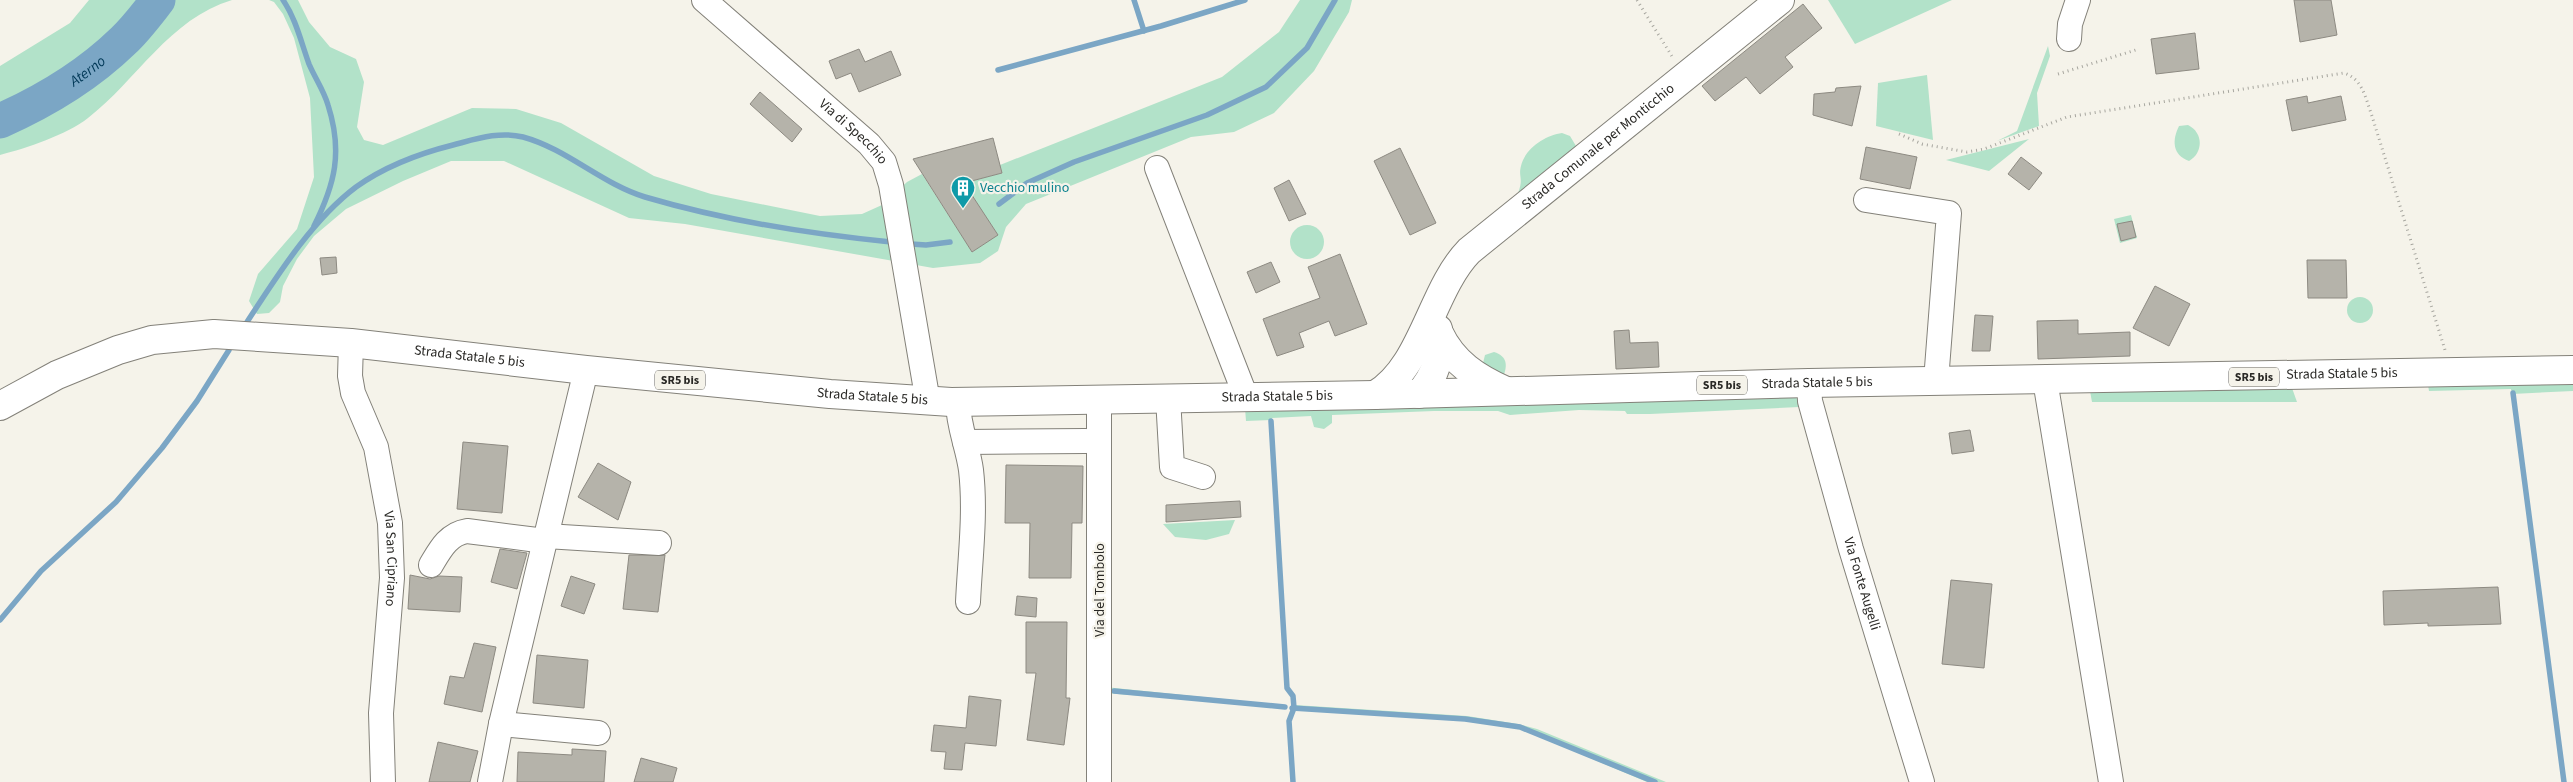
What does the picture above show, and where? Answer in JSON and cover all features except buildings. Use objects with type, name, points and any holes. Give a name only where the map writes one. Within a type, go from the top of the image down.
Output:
[{"type":"main road","name":"Strada Comunale per Monticchio","points":[[1419,394],[1413,386],[1410,375],[1411,360],[1431,329],[1450,274],[1469,251],[1780,0]]},
{"type":"main road","name":"Strada Comunale per Monticchio","points":[[1375,395],[1393,381],[1431,329]]},
{"type":"main road","points":[[1431,329],[1462,365],[1478,377],[1507,391]]},
{"type":"main road","name":"Strada Statale 5 bis","points":[[0,406],[85,362],[152,340],[214,334],[351,343],[586,370],[928,402],[1375,395],[1809,383],[2573,370]]},
{"type":"street","name":"Via di Specchio","points":[[704,0],[870,144],[882,159],[891,185],[928,402]]},
{"type":"street","points":[[2069,39],[2070,24],[2078,0]]},
{"type":"street","points":[[1157,168],[1246,397]]},
{"type":"street","points":[[1866,200],[1949,213],[1936,381]]},
{"type":"street","name":"Via San Cipriano","points":[[351,343],[350,376],[353,393],[376,447],[390,523],[392,578],[382,714],[383,782]]},
{"type":"street","points":[[490,782],[501,724],[586,370]]},
{"type":"street","points":[[2045,380],[2111,782]]},
{"type":"street","name":"Via Fonte Augelli","points":[[1809,383],[1810,401],[1851,549],[1922,782]]},
{"type":"street","points":[[1168,398],[1172,466],[1204,477]]},
{"type":"street","name":"Via del Tombolo","points":[[1098,782],[1099,399]]},
{"type":"street","points":[[958,402],[960,426],[965,442],[973,494],[968,602]]},
{"type":"street","points":[[965,442],[1086,442]]},
{"type":"street","points":[[431,565],[448,540],[457,532],[467,531],[546,538],[659,543]]},
{"type":"street","points":[[501,724],[598,733]]},
{"type":"path","points":[[1637,0],[1685,78]]},
{"type":"path","points":[[2058,74],[2139,49]]},
{"type":"path","points":[[1899,134],[1922,144],[1967,152],[1984,149],[2067,117],[2344,74],[2354,76],[2361,85],[2371,113],[2451,372]]},
{"type":"green space","points":[[89,0],[232,0],[210,9],[190,21],[155,52],[106,103],[88,118],[69,130],[46,140],[0,155],[0,66],[70,23]]},
{"type":"green space","points":[[269,0],[298,0],[309,22],[330,47],[356,59],[364,82],[357,127],[364,140],[383,145],[472,108],[516,109],[561,123],[654,176],[711,194],[820,216],[862,214],[882,205],[907,182],[922,174],[972,252],[998,235],[964,183],[1002,173],[1000,165],[1222,77],[1279,32],[1300,0],[1352,0],[1349,12],[1314,71],[1274,113],[1234,132],[1191,137],[1026,204],[1006,227],[998,251],[980,263],[933,268],[685,224],[629,218],[504,161],[451,161],[403,181],[346,209],[314,236],[297,259],[283,286],[280,302],[269,313],[257,314],[249,301],[258,274],[297,229],[314,177],[310,98],[294,38],[283,14],[274,2]]},
{"type":"green space","points":[[1828,0],[1952,0],[1855,44]]},
{"type":"green space","points":[[2048,46],[2050,56],[2037,93],[2039,126],[1997,141],[2017,131]]},
{"type":"green space","points":[[1927,75],[1933,140],[1876,126],[1878,83]]},
{"type":"green space","points":[[2188,125],[2197,133],[2200,143],[2197,153],[2189,161],[2179,155],[2175,146],[2175,137],[2179,126]]},
{"type":"green space","points":[[1562,133],[1570,136],[1576,146],[1518,193],[1521,184],[1520,173],[1523,159],[1532,148],[1549,136]]},
{"type":"green space","points":[[2029,139],[1989,171],[1946,160]]},
{"type":"green space","points":[[2131,215],[2137,238],[2120,243],[2114,219]]},
{"type":"green space","points":[[1307,225],[1314,226],[1319,230],[1323,235],[1323,249],[1319,254],[1314,258],[1307,259],[1300,258],[1295,254],[1291,249],[1290,242],[1291,235],[1295,230],[1300,226]]},
{"type":"green space","points":[[2360,297],[2369,301],[2373,310],[2369,319],[2360,323],[2351,319],[2347,310],[2351,301]]},
{"type":"green space","points":[[1494,352],[1504,359],[1506,369],[1503,377],[1482,367],[1485,355]]},
{"type":"green space","points":[[2573,382],[2573,391],[2512,394],[2511,389],[2429,391],[2428,385]]},
{"type":"green space","points":[[2292,388],[2297,402],[2092,402],[2090,391]]},
{"type":"green space","points":[[1796,396],[1799,407],[1650,414],[1627,414],[1625,411],[1579,410],[1510,415],[1498,411],[1434,411],[1332,415],[1332,423],[1324,429],[1314,427],[1311,416],[1272,418],[1288,688],[1295,705],[1467,716],[1518,724],[1537,729],[1666,782],[1647,782],[1517,727],[1477,721],[1296,710],[1290,720],[1294,782],[1292,782],[1287,720],[1293,709],[1293,701],[1287,689],[1271,420],[1246,421],[1245,408]]},
{"type":"green space","points":[[1235,520],[1229,534],[1206,540],[1175,537],[1163,524]]},
{"type":"green space","points":[[1105,687],[1281,705],[1285,707],[1105,693]]},
{"type":"waterway","name":"Aterno","points":[[0,121],[65,87],[95,65],[128,36],[158,0]]},
{"type":"waterway","points":[[283,0],[298,31],[309,64],[322,90],[333,122],[336,153],[332,182],[314,226]]},
{"type":"waterway","points":[[1134,0],[1144,31]]},
{"type":"waterway","points":[[998,70],[1161,26],[1245,0]]},
{"type":"waterway","points":[[999,204],[1027,183],[1074,162],[1207,115],[1266,87],[1307,48],[1335,0]]},
{"type":"waterway","points":[[247,322],[310,232],[340,200],[356,187],[378,173],[416,157],[470,140],[496,135],[514,135],[539,142],[614,184],[645,197],[705,213],[767,225],[891,242]]},
{"type":"waterway","points":[[911,244],[926,245],[950,242]]},
{"type":"waterway","points":[[0,620],[41,571],[116,502],[162,448],[197,401],[229,350]]},
{"type":"waterway","points":[[2513,393],[2564,782]]},
{"type":"waterway","points":[[1271,421],[1287,688],[1293,696],[1294,708],[1289,721],[1293,782]]},
{"type":"waterway","points":[[1114,691],[1285,707]]},
{"type":"waterway","points":[[1292,708],[1465,719],[1520,727],[1655,782]]},
{"type":"place","name":"Vecchio mulino","points":[[963,209]]}]
